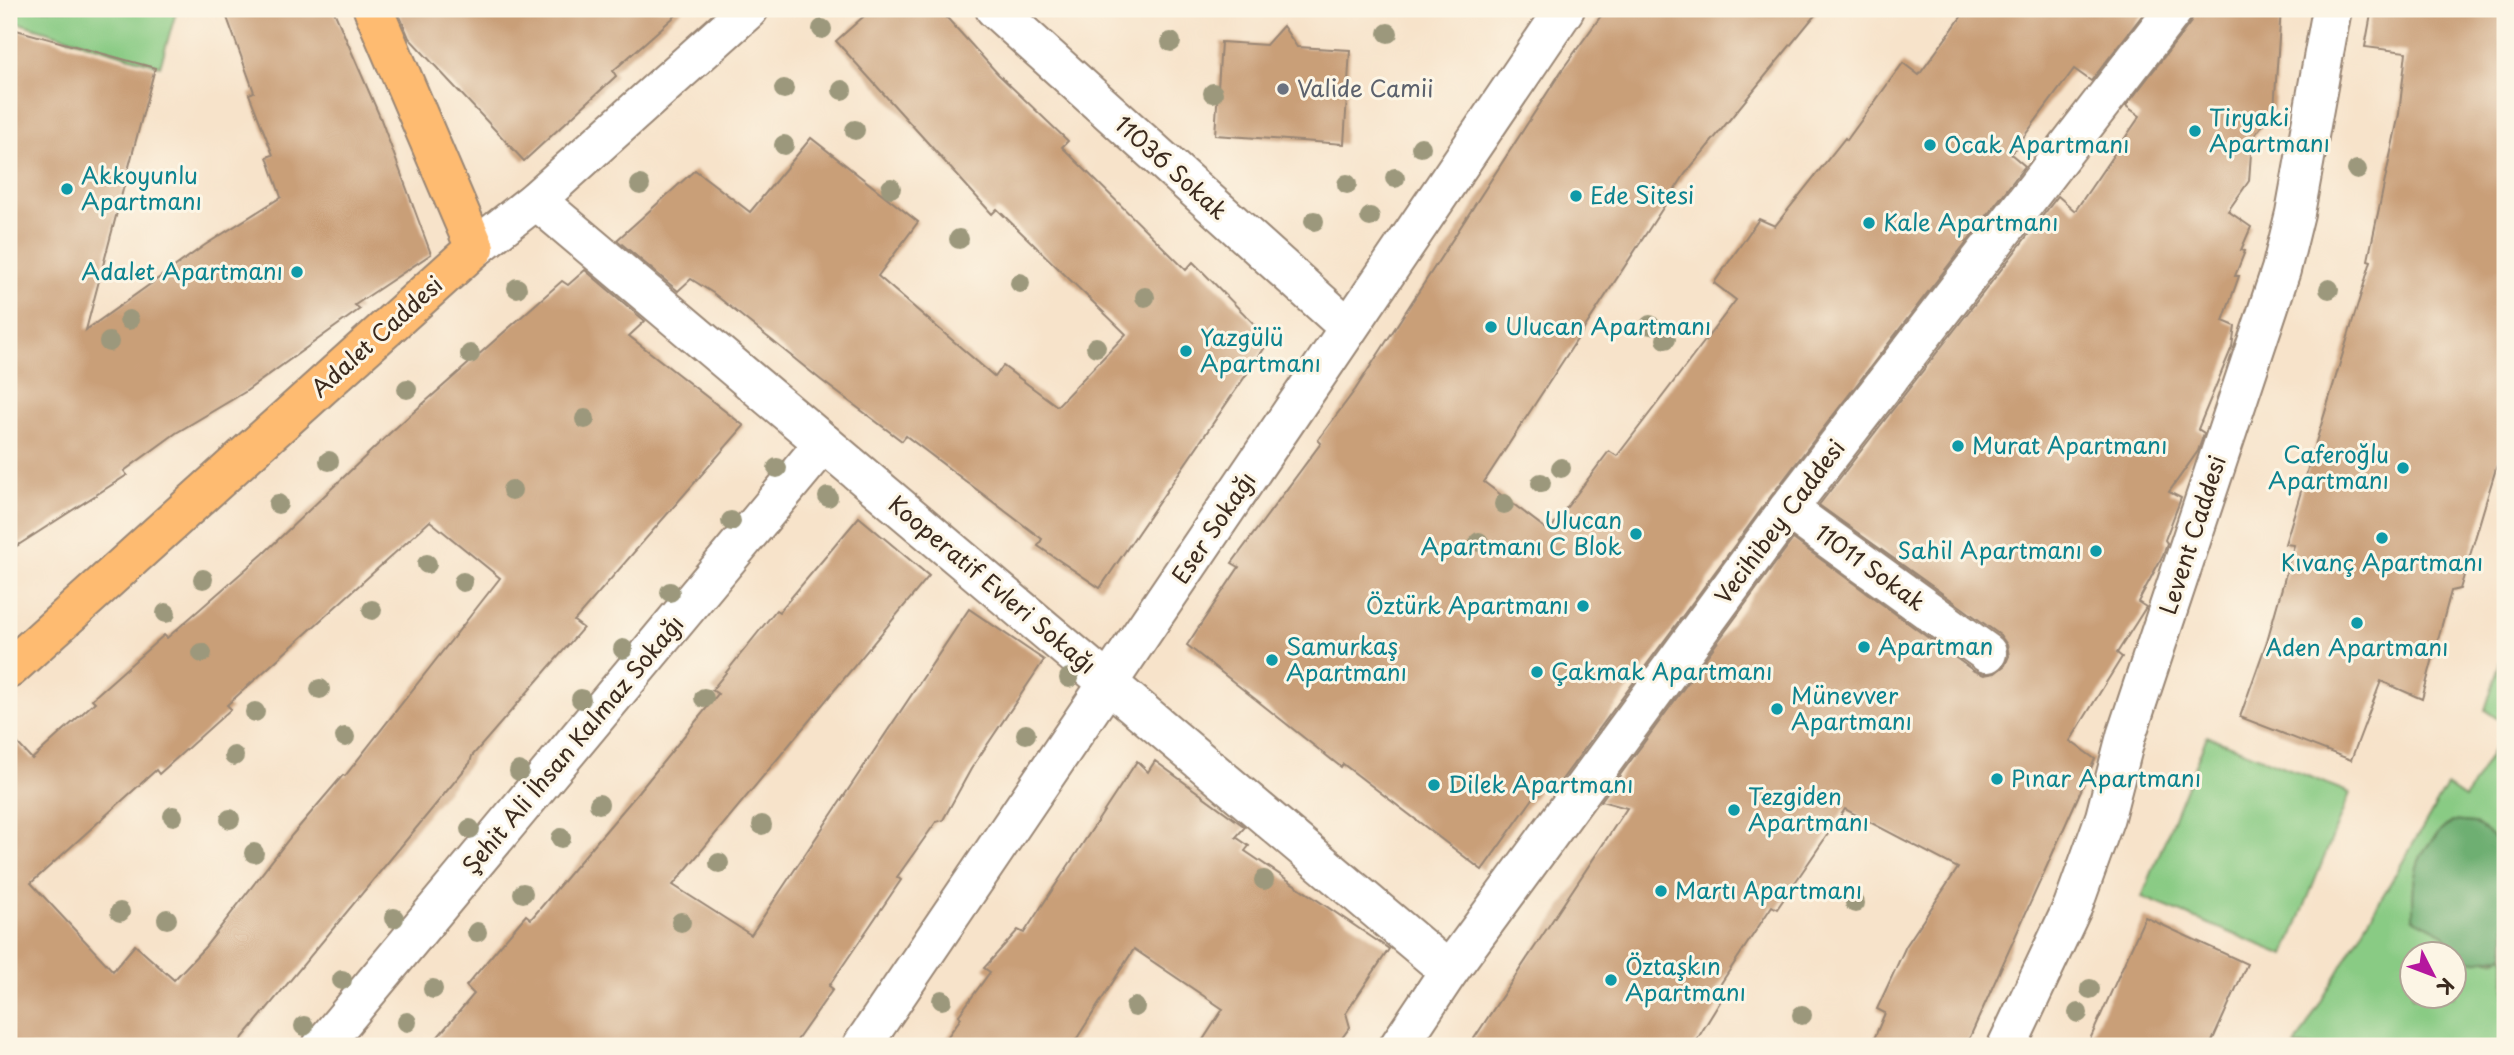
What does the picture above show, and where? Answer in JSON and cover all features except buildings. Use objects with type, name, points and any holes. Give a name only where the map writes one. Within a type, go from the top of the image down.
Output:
[{"type":"main road","points":[[373,9],[475,248]]},
{"type":"main road","name":"Adalet Caddesi","points":[[9,669],[475,248]]},
{"type":"street","name":"Adalet Caddesi","points":[[475,248],[536,200],[750,9]]},
{"type":"street","name":"11036 Sokak","points":[[995,9],[1348,327]]},
{"type":"street","name":"Eser Sokağı","points":[[862,1046],[1565,9]]},
{"type":"street","name":"Vecihibey Caddesi","points":[[1399,1046],[1449,971],[1788,509],[2175,9]]},
{"type":"street","name":"Levent Caddesi","points":[[2007,1046],[2073,906],[2100,830],[2126,736],[2281,270],[2295,213],[2332,9]]},
{"type":"street","name":"Kooperatif Evleri Sokağı","points":[[536,200],[1449,971]]},
{"type":"street","name":"Şehit Ali İhsan Kalmaz Sokağı","points":[[322,1046],[824,443]]},
{"type":"street","name":"11011 Sokak","points":[[1788,509],[1987,653]]},
{"type":"green space","points":[[21,9],[177,9],[160,66],[16,22]]},
{"type":"green space","points":[[2505,646],[2505,724],[2485,710]]},
{"type":"green space","points":[[2505,730],[2505,846],[2474,823],[2452,821],[2423,852],[2415,874],[2413,918],[2445,934],[2448,940],[2398,940],[2398,1010],[2468,1010],[2468,955],[2494,960],[2505,956],[2505,1046],[2295,1046],[2447,786],[2465,798]]},
{"type":"green space","points":[[2207,736],[2350,793],[2285,955],[2142,897]]},
{"type":"green space","points":[[2453,821],[2474,823],[2505,846],[2505,956],[2473,961],[2468,959],[2468,940],[2447,940],[2444,934],[2413,918],[2418,863],[2430,842]]},
{"type":"place","name":"Valide Camii","points":[[1283,89]]},
{"type":"place","name":"Tiryaki Apartmanı","points":[[2195,131]]},
{"type":"place","name":"Ocak Apartmanı","points":[[1930,145]]},
{"type":"place","name":"Akkoyunlu Apartmanı","points":[[67,189]]},
{"type":"place","name":"Ede Sitesi","points":[[1576,196]]},
{"type":"place","name":"Kale Apartmanı","points":[[1869,223]]},
{"type":"place","name":"Adalet Apartmanı","points":[[297,272]]},
{"type":"place","name":"Ulucan Apartmanı","points":[[1491,327]]},
{"type":"place","name":"Yazgülü Apartmanı","points":[[1186,351]]},
{"type":"place","name":"Murat Apartmanı","points":[[1958,446]]},
{"type":"place","name":"Caferoğlu Apartmanı","points":[[2403,468]]},
{"type":"place","name":"Ulucan Apartmanı C Blok","points":[[1636,534]]},
{"type":"place","name":"Kıvanç Apartmanı","points":[[2382,538]]},
{"type":"place","name":"Sahil Apartmanı","points":[[2096,551]]},
{"type":"place","name":"Öztürk Apartmanı","points":[[1583,606]]},
{"type":"place","name":"Aden Apartmanı","points":[[2357,623]]},
{"type":"place","name":"Apartman","points":[[1864,647]]},
{"type":"place","name":"Samurkaş Apartmanı","points":[[1272,660]]},
{"type":"place","name":"Çakmak Apartmanı","points":[[1537,672]]},
{"type":"place","name":"Münevver Apartmanı","points":[[1777,709]]},
{"type":"place","name":"Pınar Apartmanı","points":[[1997,779]]},
{"type":"place","name":"Dilek Apartmanı","points":[[1434,785]]},
{"type":"place","name":"Tezgiden Apartmanı","points":[[1734,810]]},
{"type":"place","name":"Martı Apartmanı","points":[[1661,891]]},
{"type":"place","name":"Öztaşkın Apartmanı","points":[[1611,980]]}]
